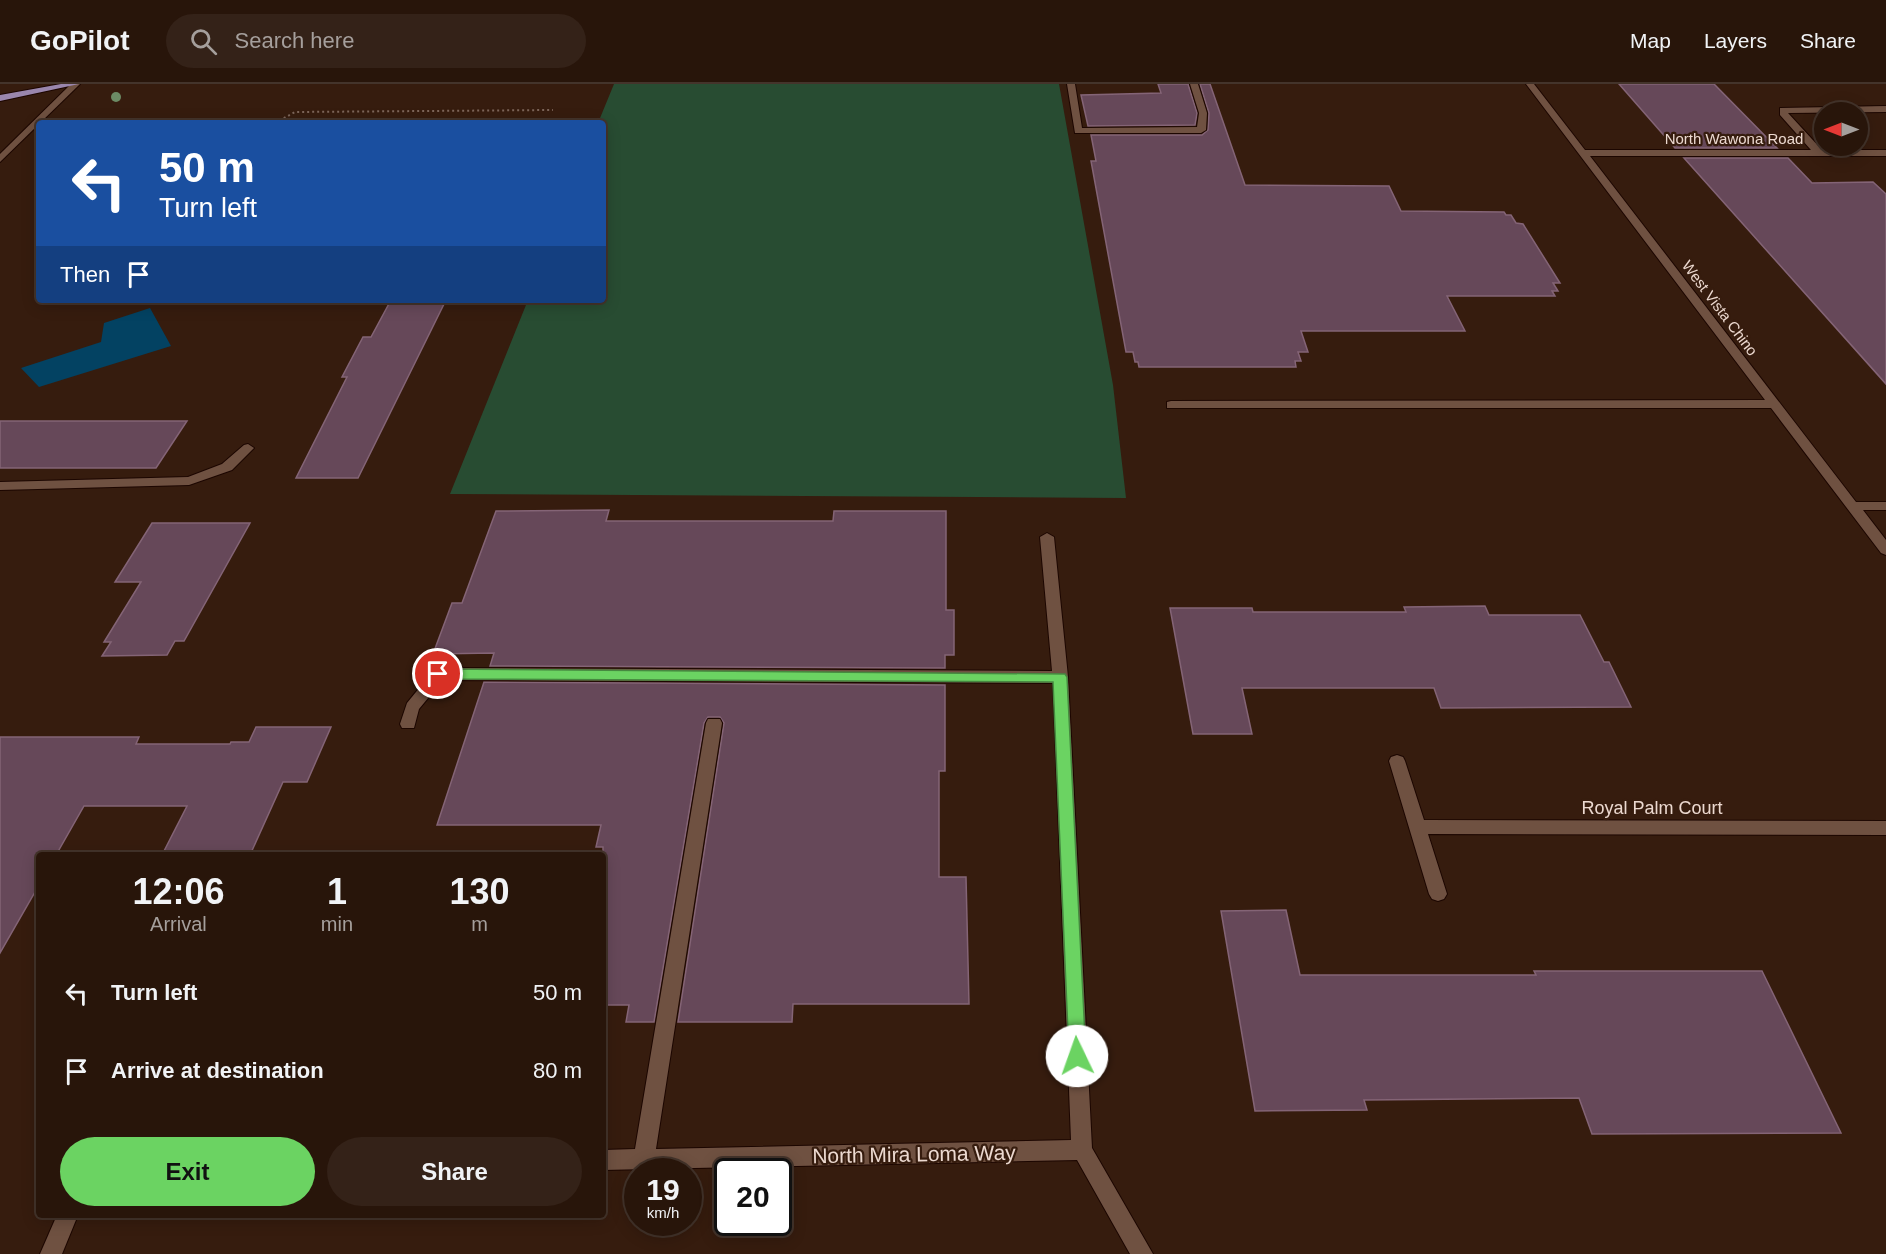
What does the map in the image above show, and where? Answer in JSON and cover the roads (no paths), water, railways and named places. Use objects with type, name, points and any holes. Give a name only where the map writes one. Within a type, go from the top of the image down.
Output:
[{"type":"main road","points":[[0,98],[75,84]]},
{"type":"street","points":[[39,120],[75,84]]},
{"type":"street","points":[[1071,84],[1078,130],[1201,130],[1203,113],[1194,84]]},
{"type":"street","name":"West Vista Chino","points":[[1530,84],[1886,550]]},
{"type":"street","points":[[1868,109],[1886,109]]},
{"type":"street","points":[[1814,110],[1783,110],[1783,113],[1814,147]]},
{"type":"street","points":[[0,159],[36,123]]},
{"type":"street","name":"North Wawona Road","points":[[1583,153],[1814,153]]},
{"type":"street","name":"North Wawona Road","points":[[1868,153],[1886,153]]},
{"type":"street","points":[[1171,405],[1775,404]]},
{"type":"street","points":[[0,486],[189,481],[227,468],[248,448]]},
{"type":"street","points":[[1852,506],[1886,506]]},
{"type":"street","points":[[1047,537],[1060,677],[1082,1150],[1142,1254]]},
{"type":"street","points":[[408,724],[412,706],[438,674],[1060,677]]},
{"type":"street","points":[[644,1158],[714,723]]},
{"type":"street","points":[[1396,761],[1438,894]]},
{"type":"street","name":"Royal Palm Court","points":[[1418,827],[1886,828]]},
{"type":"street","name":"North Mira Loma Way","points":[[702,1159],[1082,1150]]},
{"type":"street","name":"North Mira Loma Way","points":[[606,1160],[624,1160]]},
{"type":"street","points":[[51,1254],[67,1218]]},
{"type":"water","points":[[150,308],[171,346],[39,387],[21,368],[101,342],[104,323]]}]
